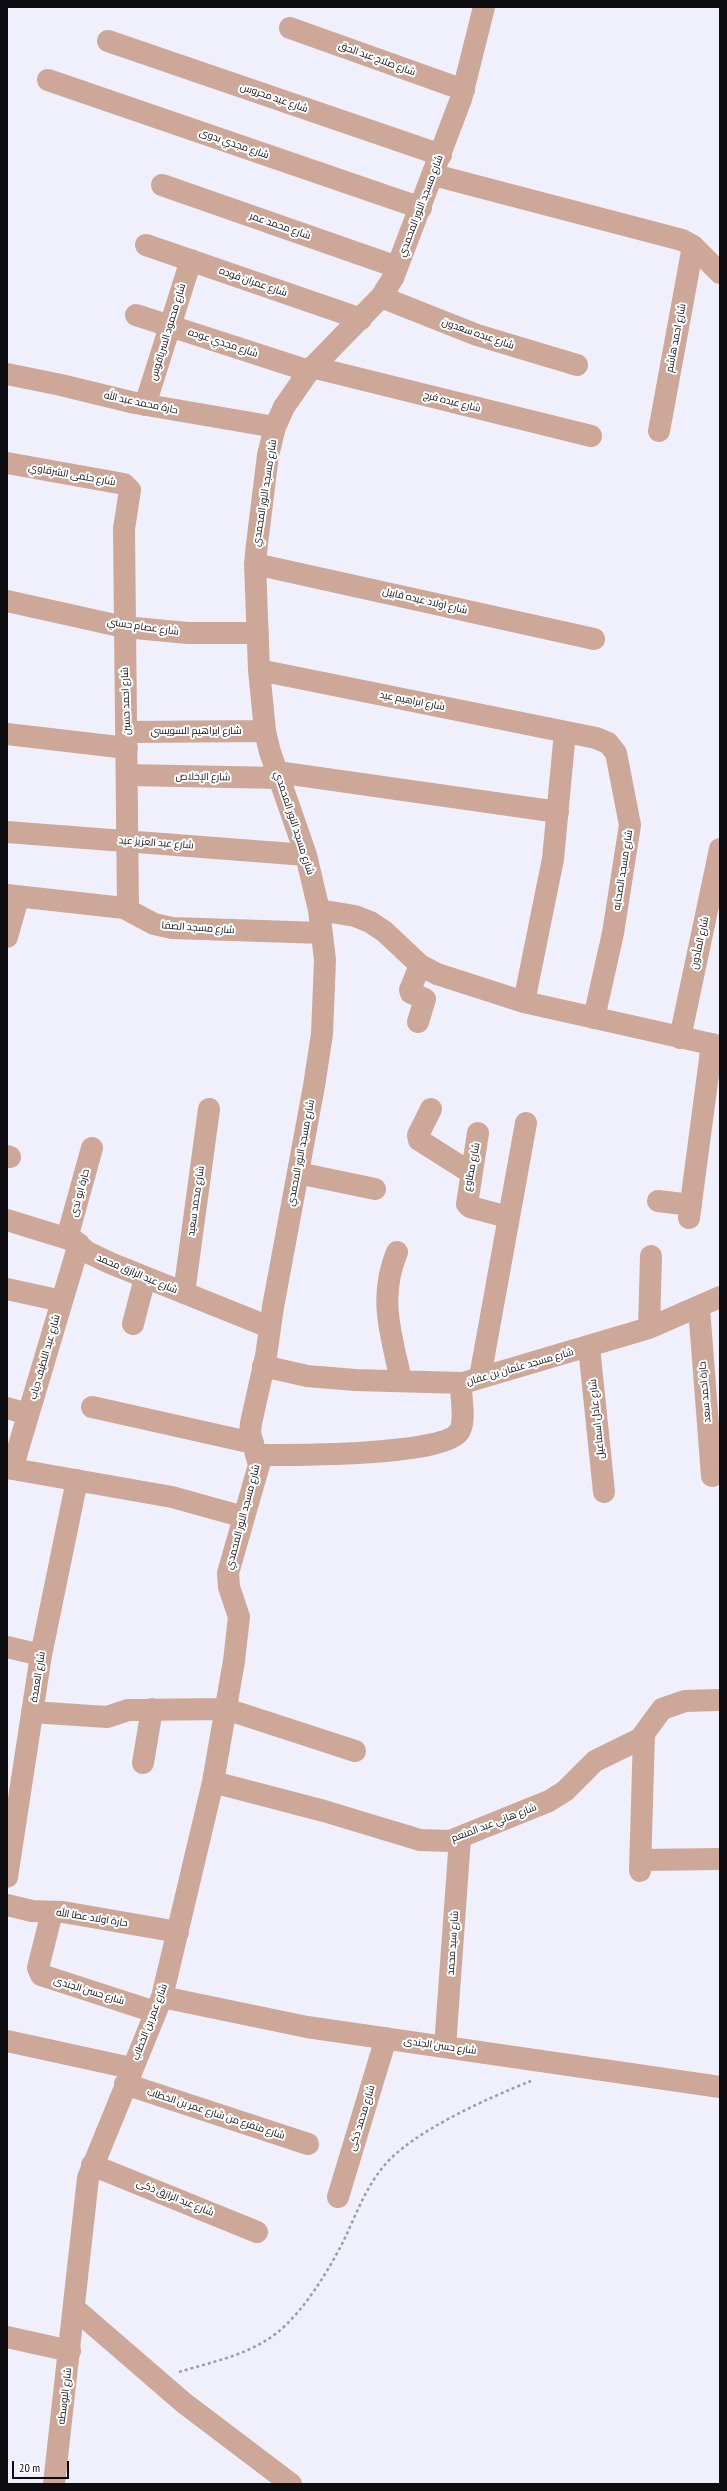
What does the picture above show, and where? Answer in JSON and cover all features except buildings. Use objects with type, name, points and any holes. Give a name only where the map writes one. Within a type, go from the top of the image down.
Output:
[{"type":"street","name":"شارع مسجد النور المحمدي","points":[[226,1709],[239,1617],[229,1587],[228,1573],[258,1465],[251,1423],[264,1366],[269,1326],[298,1173],[322,1034],[325,960],[319,910],[306,855],[278,775],[265,731],[259,670],[255,564],[268,455],[275,427],[284,407],[311,369],[381,297],[397,267],[434,175],[464,90],[484,7]]},
{"type":"street","name":"شارع صلاح عبد الحق","points":[[290,28],[464,90]]},
{"type":"street","name":"شارع عيد محروس","points":[[108,41],[441,155]]},
{"type":"street","name":"شارع مجدي بدوى","points":[[48,80],[421,208]]},
{"type":"street","points":[[434,175],[682,240],[706,254],[720,273]]},
{"type":"street","name":"شارع محمد عمر","points":[[162,185],[397,267]]},
{"type":"street","name":"شارع عمران فوده","points":[[146,245],[361,319]]},
{"type":"street","name":"شارع احمد هاشم","points":[[659,431],[706,254]]},
{"type":"street","name":"شارع محمود السرياقوس","points":[[145,405],[190,260]]},
{"type":"street","name":"شارع عبده سعدون","points":[[381,297],[477,335],[576,364]]},
{"type":"street","name":"شارع مجدي عوده","points":[[136,315],[311,369]]},
{"type":"street","name":"شارع عبده فرج","points":[[311,369],[591,436]]},
{"type":"street","name":"حارة محمد عبد الله","points":[[7,374],[145,405],[275,427]]},
{"type":"street","name":"شارع حلمى الشرقاوي","points":[[7,463],[124,484],[131,493]]},
{"type":"street","name":"شارع احمد حسين","points":[[128,909],[124,529],[131,493]]},
{"type":"street","name":"شارع اولاد عبده قابيل","points":[[255,564],[594,639]]},
{"type":"street","name":"شارع عصام حسني","points":[[7,601],[124,627],[188,633],[258,633]]},
{"type":"street","name":"شارع ابراهيم عيد","points":[[259,670],[566,732]]},
{"type":"street","name":"شارع ابراهيم السويسي","points":[[7,734],[127,740],[265,731]]},
{"type":"street","points":[[524,1002],[553,859],[566,732]]},
{"type":"street","name":"شارع مسجد الصحابه","points":[[566,732],[596,738],[608,743],[616,753],[630,825],[613,934],[594,1018]]},
{"type":"street","name":"شارع الإخلاص","points":[[127,775],[278,775],[558,812]]},
{"type":"street","name":"شارع عبد العزيز عيد","points":[[7,832],[306,855]]},
{"type":"street","name":"شارع المأذون","points":[[680,1038],[720,849]]},
{"type":"street","points":[[7,937],[12,897]]},
{"type":"street","name":"شارع مسجد الصفا","points":[[12,897],[88,903],[128,909],[154,924],[172,928],[322,934]]},
{"type":"street","points":[[319,910],[356,916],[370,922],[385,932],[420,965],[437,974],[524,1002],[716,1045],[712,1110],[690,1212],[658,1201]]},
{"type":"street","points":[[418,1022],[425,999],[411,993],[410,990],[420,965]]},
{"type":"street","name":"شارع محمد سعيد","points":[[184,1294],[209,1109]]},
{"type":"street","points":[[431,1109],[418,1135],[419,1140],[471,1173]]},
{"type":"street","points":[[92,1407],[255,1449],[325,1455],[437,1444],[455,1436],[461,1428],[461,1387],[472,1380],[508,1217],[526,1123]]},
{"type":"street","name":"شارع مطاوع","points":[[478,1134],[467,1204],[470,1207],[508,1217]]},
{"type":"street","name":"حارة ابو ندى","points":[[73,1241],[92,1148]]},
{"type":"street","points":[[298,1173],[375,1188]]},
{"type":"street","name":"شارع عبد الرازق محمد","points":[[7,1220],[73,1241],[87,1252],[145,1278],[269,1326]]},
{"type":"street","name":"شارع عبد اللطيف دياب","points":[[10,1468],[62,1301],[73,1241]]},
{"type":"street","points":[[397,1252],[388,1279],[386,1303],[401,1380]]},
{"type":"street","points":[[649,1328],[651,1256]]},
{"type":"street","points":[[133,1324],[145,1278]]},
{"type":"street","points":[[7,1289],[62,1301]]},
{"type":"street","name":"شارع مسجد عثمان بن عفان","points":[[264,1366],[307,1376],[355,1380],[472,1380],[589,1347],[649,1328],[699,1308],[720,1297]]},
{"type":"street","name":"حارة احمد سعد","points":[[699,1308],[712,1476]]},
{"type":"street","name":"شارع عادل اسماعيل","points":[[589,1347],[604,1492]]},
{"type":"street","points":[[7,1408],[28,1414]]},
{"type":"street","points":[[10,1468],[172,1497],[244,1517]]},
{"type":"street","name":"شارع العمدة","points":[[7,1877],[41,1655],[77,1480]]},
{"type":"street","points":[[7,1647],[41,1655]]},
{"type":"street","name":"شارع هاني عبد المنعم","points":[[214,1782],[324,1811],[420,1840],[440,1842],[460,1838],[549,1801],[565,1791],[595,1761],[634,1743],[644,1734],[662,1709],[685,1701],[720,1700]]},
{"type":"street","points":[[143,1763],[152,1709]]},
{"type":"street","points":[[32,1712],[106,1717],[128,1710],[226,1709],[355,1751]]},
{"type":"street","name":"شارع عمر بن الخطاب","points":[[74,2308],[83,2208],[92,2164],[158,2004],[178,1932],[193,1861],[214,1782],[226,1709]]},
{"type":"street","points":[[644,1734],[640,1866],[720,1859]]},
{"type":"street","name":"شارع سيد محمد","points":[[445,2047],[460,1838]]},
{"type":"street","name":"حارة اولاد عطا الله","points":[[7,1905],[32,1911],[52,1912],[178,1932]]},
{"type":"street","name":"شارع حسن الجندى","points":[[52,1912],[38,1968],[41,1975],[158,2004],[720,2087]]},
{"type":"street","name":"شارع محمد ذكى","points":[[338,2197],[386,2038]]},
{"type":"street","name":"شارع متفرع من شارع عمر بن الخطاب","points":[[7,2041],[128,2076],[308,2144]]},
{"type":"street","name":"شارع عبد الرازق ذكى","points":[[92,2164],[257,2232]]},
{"type":"street","points":[[74,2308],[184,2403],[291,2484]]},
{"type":"street","name":"شارع البوسطه","points":[[54,2484],[74,2308]]},
{"type":"street","points":[[7,2337],[70,2351]]},
{"type":"path","points":[[157,2380],[241,2352],[265,2341],[288,2324],[305,2304],[341,2244],[370,2186],[397,2152],[414,2138],[504,2092],[538,2079]]}]
